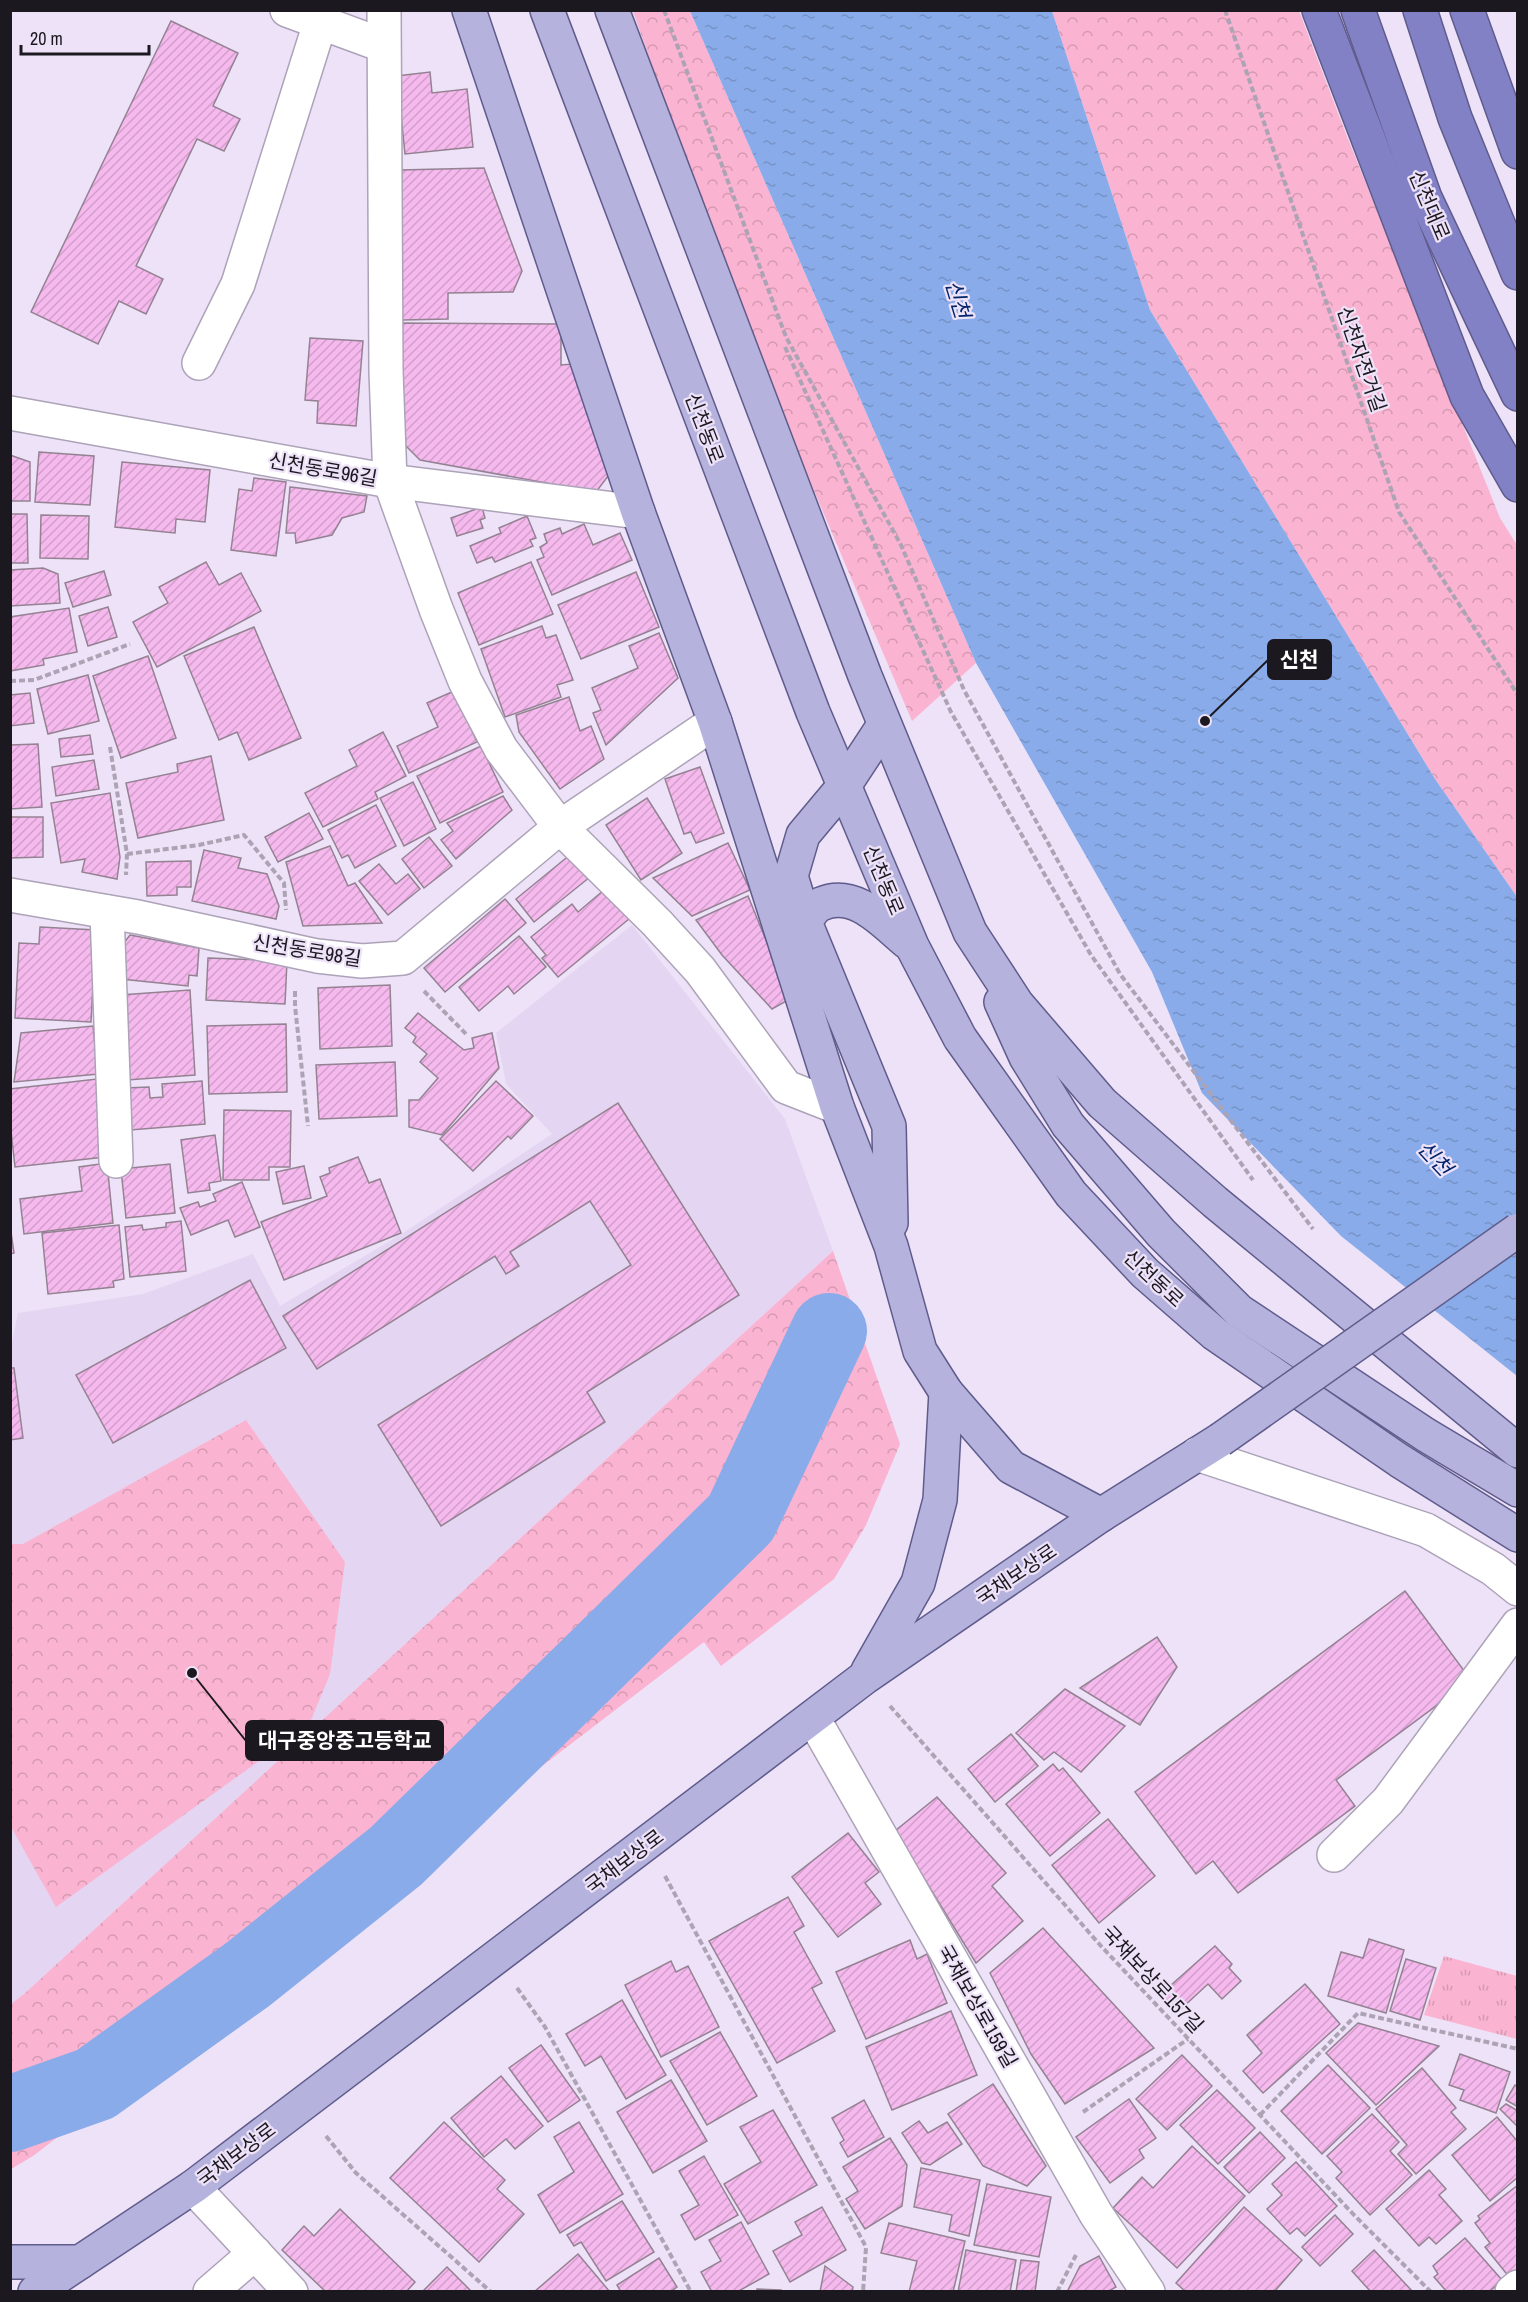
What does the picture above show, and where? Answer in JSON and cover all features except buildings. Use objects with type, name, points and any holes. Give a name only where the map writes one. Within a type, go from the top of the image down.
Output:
[{"type":"highway","points":[[1319,10],[1467,396],[1518,485]]},
{"type":"highway","name":"신천대로","points":[[1358,10],[1425,198],[1518,394]]},
{"type":"highway","points":[[1420,10],[1455,118],[1518,273]]},
{"type":"highway","points":[[1467,10],[1518,152]]},
{"type":"main road","points":[[470,10],[638,512],[715,722],[837,1107],[891,1246],[920,1351],[946,1392],[1011,1467],[1101,1515]]},
{"type":"main road","name":"신천동로","points":[[547,10],[813,712],[912,946],[960,1038],[1071,1194],[1145,1273],[1215,1334],[1400,1461],[1518,1535]]},
{"type":"main road","points":[[612,10],[884,725],[970,932],[1026,1057],[1068,1125],[1161,1233],[1239,1311],[1426,1435],[1518,1490]]},
{"type":"main road","points":[[884,725],[844,786],[803,835],[791,876],[805,922],[889,1126],[891,1246]]},
{"type":"main road","points":[[805,922],[819,905],[843,899],[868,909],[912,946]]},
{"type":"main road","points":[[970,932],[1017,1004],[1102,1103],[1215,1202],[1518,1451]]},
{"type":"main road","name":"국채보상로","points":[[35,2292],[193,2187],[864,1678],[1101,1515],[1208,1447],[1518,1230]]},
{"type":"main road","points":[[864,1678],[918,1583],[940,1500],[946,1392]]},
{"type":"main road","points":[[10,2262],[80,2262]]},
{"type":"street","points":[[287,10],[382,45]]},
{"type":"street","points":[[384,10],[382,45],[386,371],[390,481],[436,609],[465,681],[501,749],[560,827],[657,923],[700,970],[786,1087],[837,1107]]},
{"type":"street","points":[[199,363],[238,284],[320,22]]},
{"type":"street","name":"신천동로96길","points":[[10,413],[390,481],[638,512]]},
{"type":"street","points":[[403,958],[560,827],[715,722]]},
{"type":"street","name":"신천동로98길","points":[[10,895],[116,913],[293,951],[362,961],[403,958]]},
{"type":"street","points":[[116,913],[116,1161]]},
{"type":"street","points":[[1208,1447],[1426,1530],[1493,1569],[1518,1589]]},
{"type":"street","points":[[1334,1855],[1388,1801],[1518,1625]]},
{"type":"street","name":"국채보상로159길","points":[[813,1718],[1096,2214],[1148,2292]]},
{"type":"street","points":[[193,2187],[291,2292]]},
{"type":"street","points":[[210,2292],[255,2253]]},
{"type":"street","points":[[1512,2292],[1518,2288]]},
{"type":"path","points":[[664,10],[786,337],[901,545],[964,690],[1120,974],[1316,1232]]},
{"type":"path","name":"신천자전거길","points":[[1225,10],[1400,512],[1518,695]]},
{"type":"path","points":[[777,331],[951,712],[1091,955],[1254,1182]]},
{"type":"path","points":[[10,681],[34,680],[130,644]]},
{"type":"path","points":[[110,747],[127,854],[116,913]]},
{"type":"path","points":[[127,854],[199,845],[244,835],[284,883],[293,951],[295,1006],[308,1126]]},
{"type":"path","points":[[403,958],[419,985],[467,1035]]},
{"type":"path","name":"국채보상로157길","points":[[864,1678],[1101,1946],[1354,2215],[1431,2292]]},
{"type":"path","points":[[648,1844],[866,2247],[863,2292]]},
{"type":"path","points":[[496,1958],[545,2027],[691,2292]]},
{"type":"path","points":[[1260,2115],[1358,2013],[1518,2049]]},
{"type":"path","points":[[1051,2135],[1188,2039]]},
{"type":"path","points":[[302,2104],[356,2174],[490,2292]]},
{"type":"shaded area","points":[[632,925],[785,1119],[833,1251],[11,2004],[10,1352],[18,1313],[143,1294],[253,1254],[280,1306],[400,1235],[552,1134],[506,1084],[496,1033]]},
{"type":"green space","points":[[633,11],[690,11],[976,663],[912,721],[738,312]]},
{"type":"green space","points":[[1052,11],[1299,11],[1500,518],[1517,545],[1517,897],[1435,779],[1150,310]]},
{"type":"green space","points":[[833,1251],[900,1444],[866,1525],[834,1579],[721,1666],[704,1642],[33,2156],[11,2169],[11,2004]]},
{"type":"green space","points":[[246,1420],[345,1562],[330,1674],[309,1725],[56,1907],[11,1827],[11,1544],[23,1544]]},
{"type":"green space","points":[[1444,1956],[1517,1976],[1517,2039],[1424,2015]]},
{"type":"water","name":"신천","points":[[690,11],[1052,11],[1150,310],[1435,779],[1517,897],[1517,1376],[1341,1236],[1202,1093],[1152,972],[976,663]]},
{"type":"waterway","points":[[10,2114],[95,2084],[247,1975],[396,1856],[741,1518],[829,1331]]},
{"type":"place","name":"신천","points":[[1205,721]]},
{"type":"place","name":"대구중앙중고등학교","points":[[192,1673]]}]
